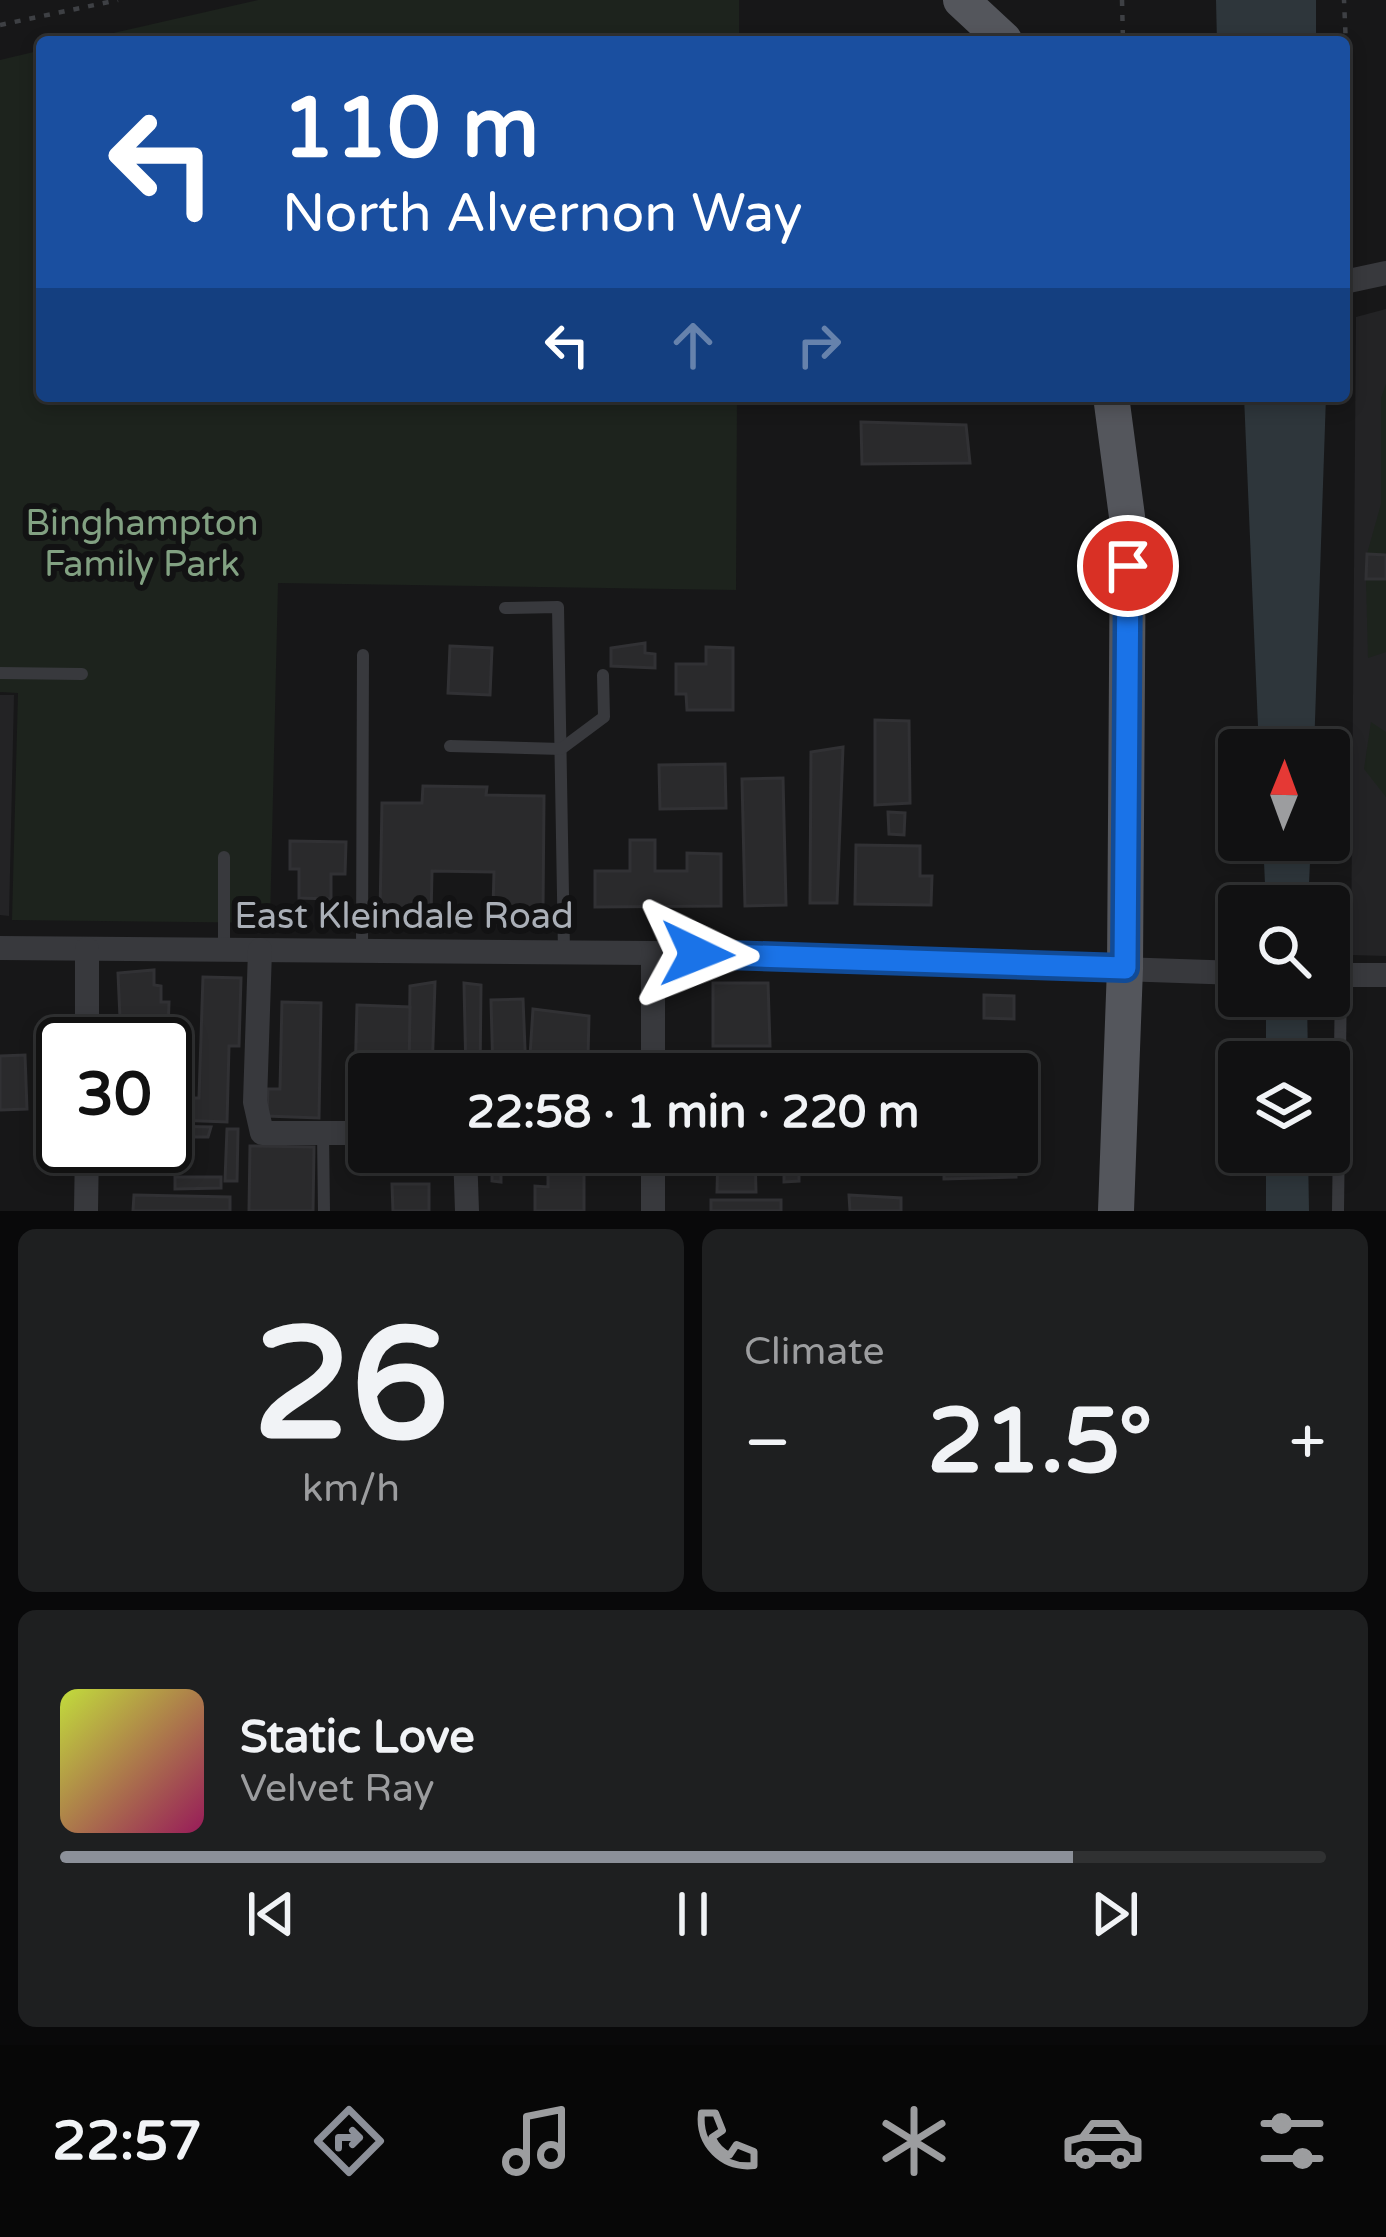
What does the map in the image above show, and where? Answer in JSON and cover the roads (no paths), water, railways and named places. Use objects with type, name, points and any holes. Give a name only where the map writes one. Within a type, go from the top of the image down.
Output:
[{"type":"main road","points":[[961,0],[999,36]]},
{"type":"main road","points":[[997,0],[1003,36]]},
{"type":"main road","points":[[1112,402],[1128,524],[1125,968],[1116,1211]]},
{"type":"street","points":[[1350,280],[1386,273]]},
{"type":"street","name":"East Kleindale Road","points":[[0,948],[652,953],[1218,972]]},
{"type":"street","points":[[87,949],[87,1017]]},
{"type":"street","points":[[260,950],[255,1102],[262,1133],[348,1133]]},
{"type":"street","points":[[652,953],[653,1053]]},
{"type":"street","points":[[1350,975],[1386,975]]},
{"type":"street","points":[[86,1211],[87,1173]]},
{"type":"street","points":[[466,1173],[467,1211]]},
{"type":"street","points":[[653,1173],[653,1211]]},
{"type":"lane","points":[[505,608],[558,607],[564,952]]},
{"type":"lane","points":[[362,951],[363,655]]},
{"type":"lane","points":[[0,673],[82,674]]},
{"type":"lane","points":[[450,746],[561,749],[604,717],[603,675]]},
{"type":"lane","points":[[224,856],[224,950]]},
{"type":"lane","points":[[1336,1017],[1338,1211]]},
{"type":"lane","points":[[323,1133],[324,1211]]},
{"type":"park label","name":"Binghampton Family Park","points":[[142,542]]}]
